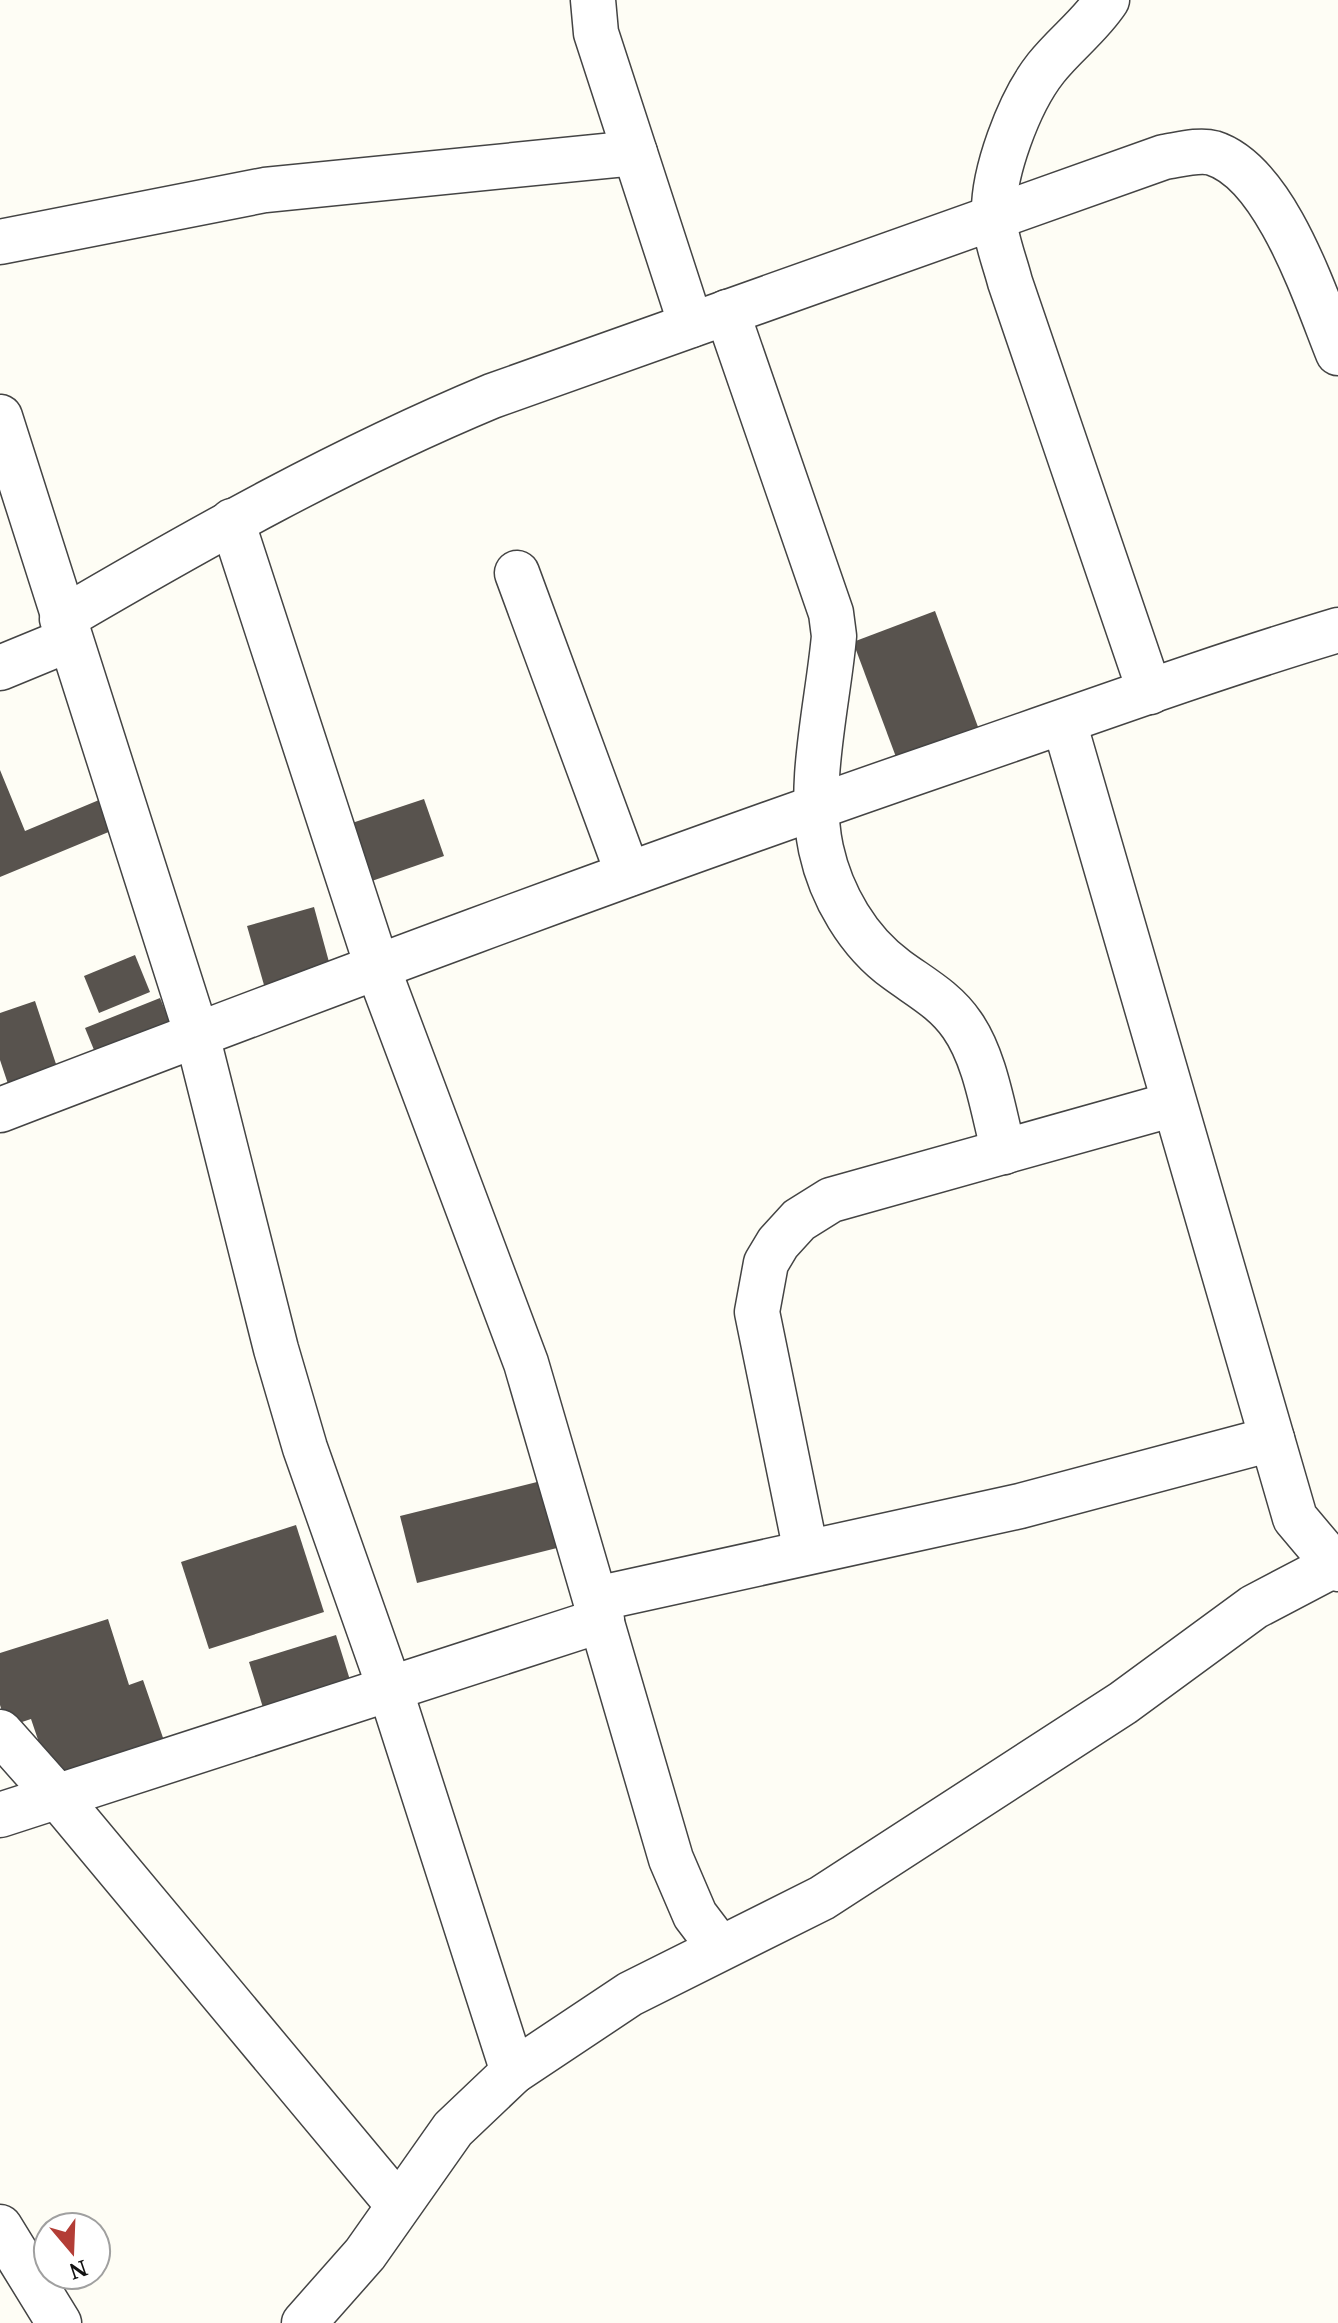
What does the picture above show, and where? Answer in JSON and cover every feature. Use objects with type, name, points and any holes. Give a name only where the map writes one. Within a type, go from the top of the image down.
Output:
[{"type":"street","points":[[593,0],[596,33],[635,153],[709,318],[831,613],[834,636],[815,808],[821,850],[835,892],[859,936],[893,968],[943,1002],[963,1026],[978,1061],[1004,1152]]},
{"type":"street","points":[[1107,0],[1093,21],[1044,71],[1021,112],[1003,158],[994,217],[1010,282],[1150,692]]},
{"type":"street","points":[[0,668],[65,630],[232,521],[332,467],[433,421],[709,318],[1164,157],[1210,152],[1234,163],[1265,195],[1310,283],[1338,353]]},
{"type":"street","points":[[0,242],[265,190],[635,153]]},
{"type":"street","points":[[0,417],[65,630],[197,1035],[280,1363],[305,1448],[390,1689],[513,2072]]},
{"type":"street","points":[[232,521],[377,966],[526,1363],[682,1890],[695,1915],[720,1948]]},
{"type":"street","points":[[517,573],[628,874]]},
{"type":"street","points":[[0,1110],[628,874],[1150,692],[1338,630]]},
{"type":"street","points":[[304,2323],[365,2254],[453,2129],[513,2072],[630,1994],[822,1898],[1123,1703],[1254,1607],[1337,1565],[1295,1518],[1064,722]]},
{"type":"street","points":[[806,1552],[757,1312],[766,1263],[799,1220],[831,1200],[1174,1104]]},
{"type":"street","points":[[0,1815],[390,1689],[599,1610],[806,1552],[1035,1502],[1272,1439]]},
{"type":"street","points":[[0,1732],[57,1796],[398,2205]]},
{"type":"street","points":[[0,2227],[59,2323]]},
{"type":"building","points":[[935,611],[984,743],[902,773],[853,642]]},
{"type":"building","points":[[0,770],[25,831],[99,800],[111,831],[0,877]]},
{"type":"building","points":[[424,799],[444,856],[366,883],[346,825]]},
{"type":"building","points":[[314,907],[332,973],[266,992],[247,926]]},
{"type":"building","points":[[135,955],[150,992],[99,1013],[84,976]]},
{"type":"building","points":[[160,998],[176,1037],[101,1067],[85,1028]]},
{"type":"building","points":[[35,1001],[59,1073],[10,1090],[0,1060],[0,1013]]},
{"type":"building","points":[[541,1481],[557,1548],[417,1583],[400,1516]]},
{"type":"building","points":[[296,1525],[324,1612],[209,1649],[181,1562]]},
{"type":"building","points":[[108,1619],[129,1685],[143,1680],[170,1758],[57,1796],[31,1719],[7,1727],[0,1705],[0,1653]]},
{"type":"building","points":[[336,1635],[355,1696],[268,1724],[249,1662]]}]
